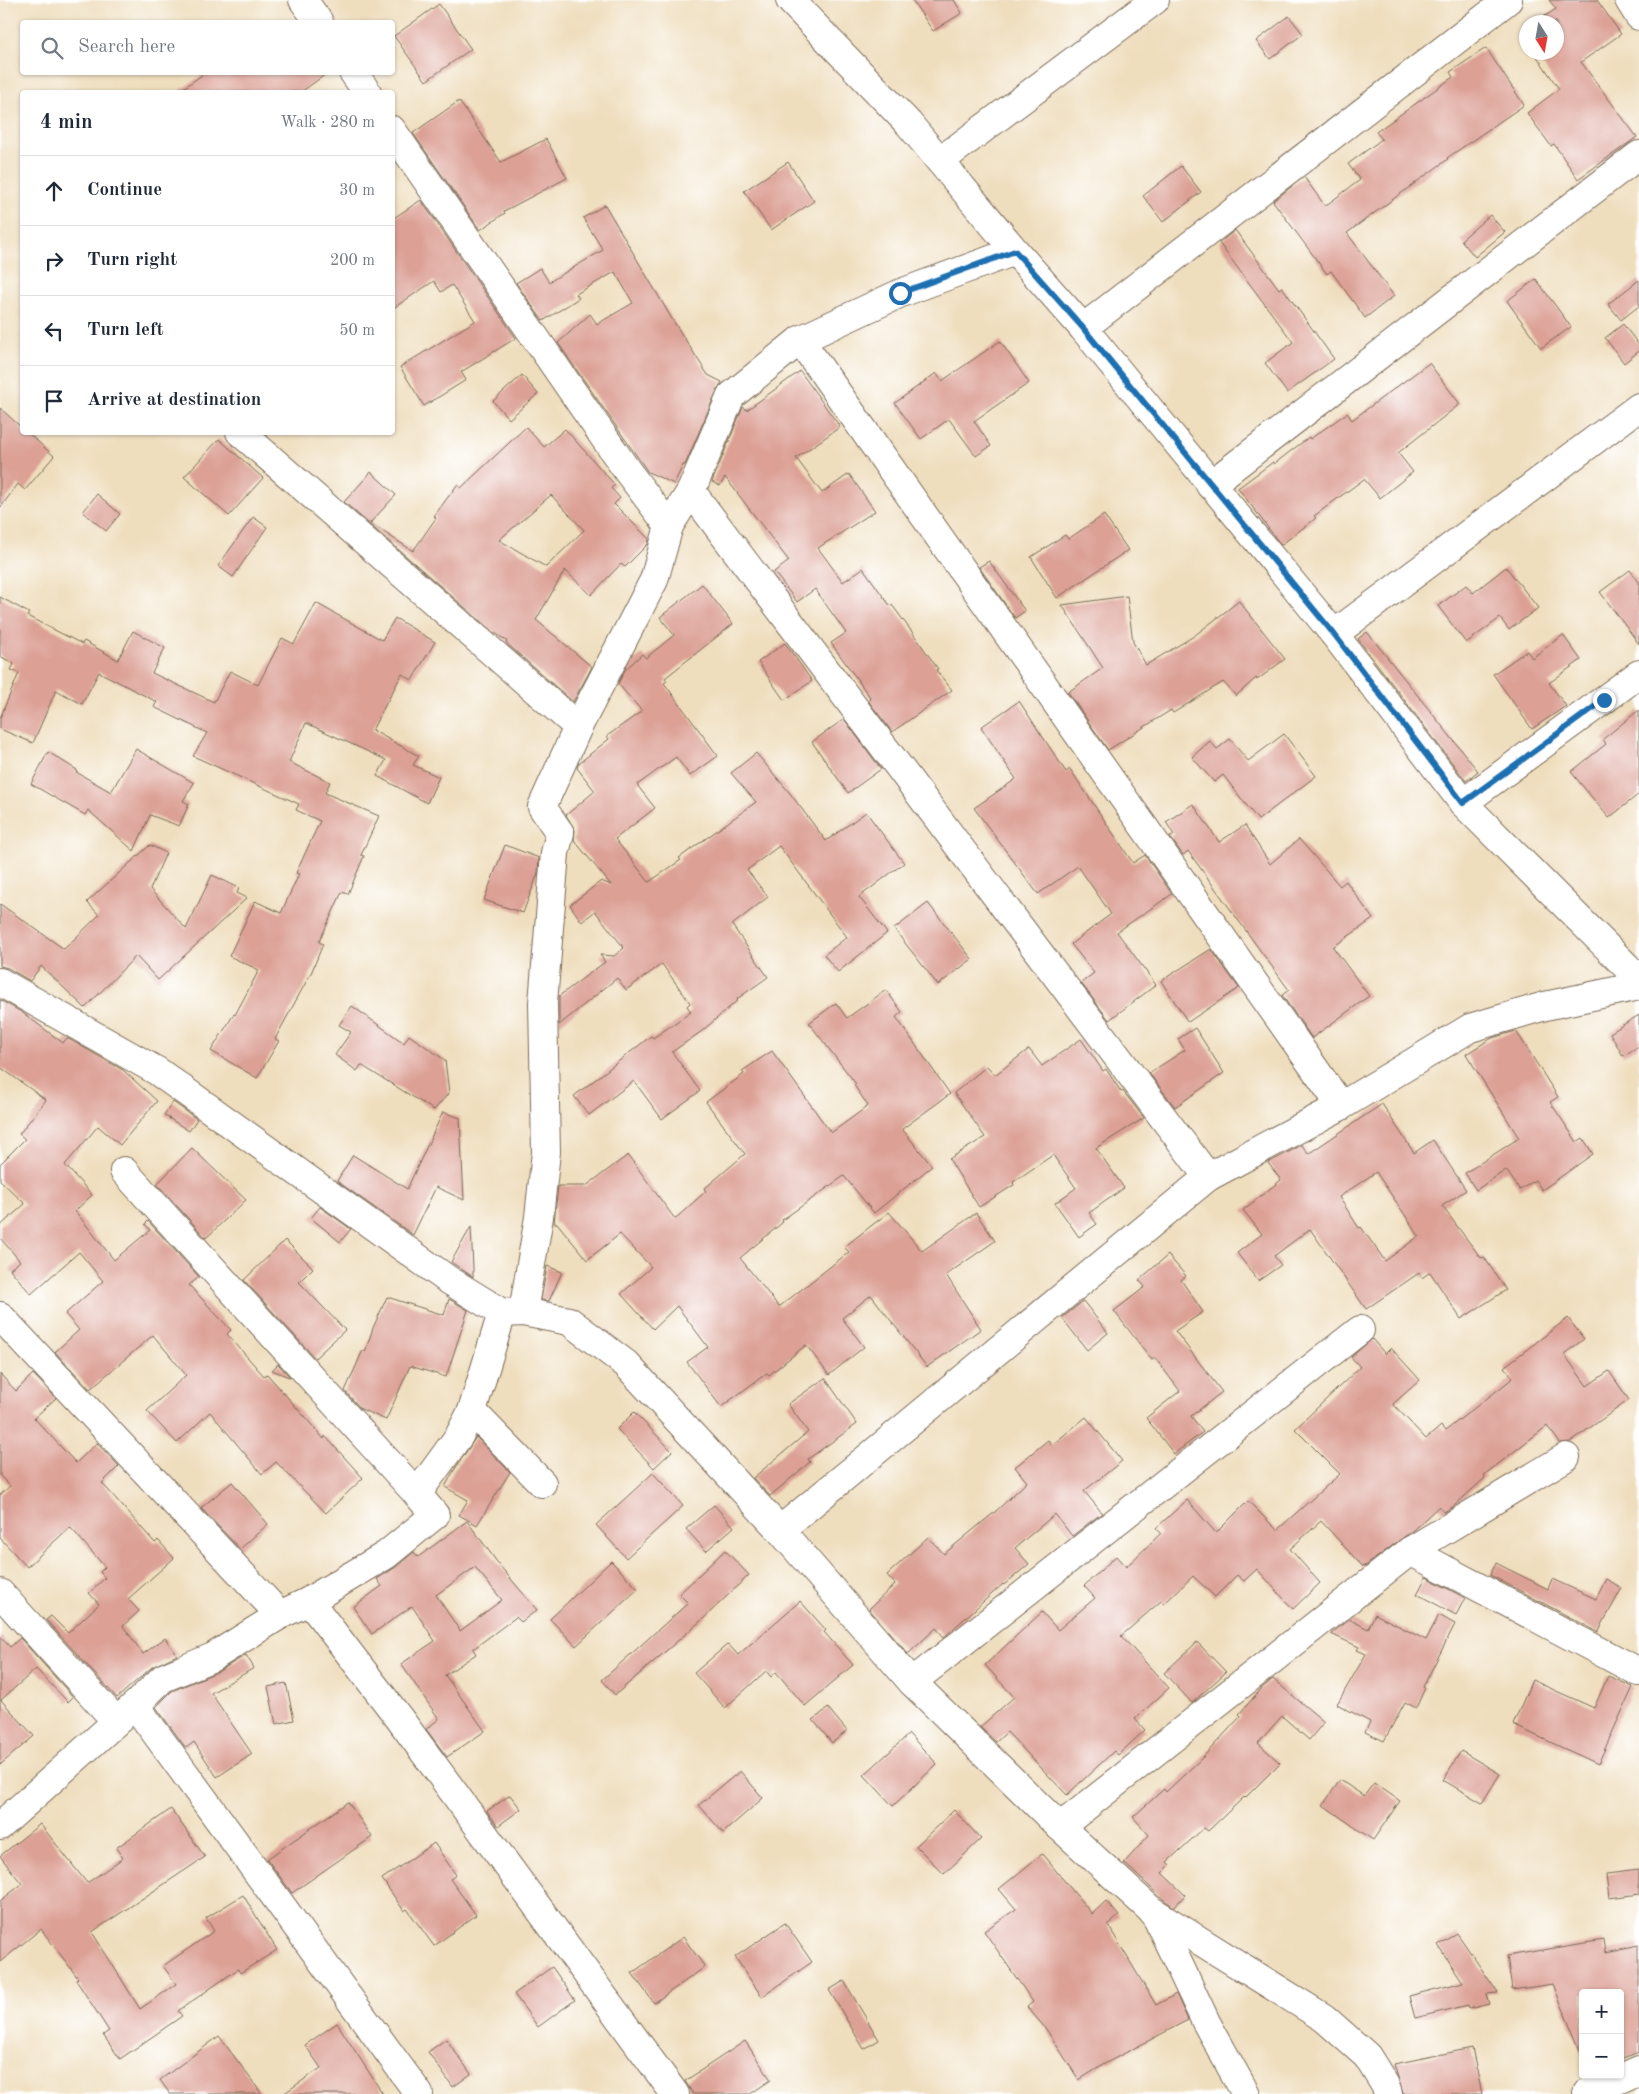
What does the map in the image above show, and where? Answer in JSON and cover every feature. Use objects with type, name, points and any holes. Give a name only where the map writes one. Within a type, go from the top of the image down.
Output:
[{"type":"street","points":[[303,0],[318,20]]},
{"type":"street","points":[[790,0],[909,124],[1015,251],[1083,328],[1334,634],[1463,803],[1639,979]]},
{"type":"street","points":[[940,161],[1155,0]]},
{"type":"street","points":[[1083,328],[1508,0]]},
{"type":"street","points":[[1629,0],[1639,16]]},
{"type":"street","points":[[355,75],[366,90]]},
{"type":"street","points":[[395,134],[628,472],[669,526]]},
{"type":"street","points":[[1210,484],[1639,155]]},
{"type":"street","points":[[417,1494],[459,1436],[472,1411],[512,1312],[540,1217],[546,1152],[543,1003],[555,853],[560,833],[542,807],[578,727],[654,580],[669,526],[691,491],[731,396],[800,340],[900,293],[1015,251]]},
{"type":"street","points":[[800,340],[1340,1106]]},
{"type":"street","points":[[1334,634],[1639,407]]},
{"type":"street","points":[[243,435],[578,727]]},
{"type":"street","points":[[691,491],[1208,1177]]},
{"type":"street","points":[[1463,803],[1639,674]]},
{"type":"street","points":[[0,982],[157,1071],[447,1279],[512,1312],[569,1320],[626,1364],[780,1530],[912,1682],[1060,1827],[1152,1911],[1324,2018],[1366,2056],[1385,2085],[1388,2094]]},
{"type":"street","points":[[780,1530],[1208,1177],[1340,1106],[1470,1028],[1545,1006],[1639,986]]},
{"type":"street","points":[[0,1826],[163,1678],[213,1657],[280,1615],[309,1601],[386,1554],[435,1515],[124,1171]]},
{"type":"street","points":[[0,1316],[280,1615]]},
{"type":"street","points":[[912,1682],[1360,1330]]},
{"type":"street","points":[[472,1411],[542,1483]]},
{"type":"street","points":[[1060,1827],[1410,1551],[1566,1457]]},
{"type":"street","points":[[1410,1551],[1639,1672]]},
{"type":"street","points":[[0,1593],[125,1713],[418,2094]]},
{"type":"street","points":[[309,1601],[400,1718],[675,2094]]},
{"type":"street","points":[[1152,1911],[1206,2022],[1246,2094]]},
{"type":"street","points":[[1587,2094],[1639,2071]]},
{"type":"building","points":[[912,0],[954,0],[962,13],[933,31]]},
{"type":"building","points":[[1549,0],[1597,0],[1621,34],[1581,62],[1637,137],[1578,179],[1554,144],[1551,146],[1527,113],[1559,89],[1539,60],[1564,60],[1564,15],[1547,15],[1556,9]]},
{"type":"building","points":[[439,4],[471,49],[426,81],[395,35]]},
{"type":"building","points":[[1289,16],[1303,34],[1270,59],[1256,41]]},
{"type":"building","points":[[1486,48],[1524,105],[1447,158],[1347,233],[1394,296],[1365,318],[1331,271],[1327,274],[1273,201],[1304,177],[1325,206],[1360,180],[1348,164],[1382,139],[1376,132],[1453,77],[1450,72]]},
{"type":"building","points":[[202,75],[325,75],[304,90],[181,90]]},
{"type":"building","points":[[459,101],[501,162],[546,139],[567,178],[504,211],[505,213],[480,230],[413,133]]},
{"type":"building","points":[[788,162],[814,201],[771,230],[744,191]]},
{"type":"building","points":[[1181,166],[1201,192],[1163,222],[1143,196]]},
{"type":"building","points":[[421,200],[516,338],[461,372],[466,380],[424,406],[400,367],[475,321],[452,285],[441,292],[434,281],[395,307],[395,217]]},
{"type":"building","points":[[605,205],[672,319],[708,375],[722,382],[685,465],[683,465],[674,484],[648,472],[558,343],[590,314],[597,324],[633,303],[615,272],[576,294],[579,298],[543,321],[516,283],[540,268],[549,282],[603,250],[583,218]]},
{"type":"building","points":[[1490,215],[1505,232],[1475,257],[1461,240]]},
{"type":"building","points":[[1235,230],[1279,289],[1282,287],[1334,359],[1287,393],[1265,363],[1293,342],[1219,243]]},
{"type":"building","points":[[1536,279],[1571,327],[1541,348],[1507,301]]},
{"type":"building","points":[[1639,280],[1639,306],[1621,320],[1608,304]]},
{"type":"building","points":[[1623,324],[1639,345],[1639,351],[1624,363],[1605,338]]},
{"type":"building","points":[[1000,341],[1029,383],[974,421],[991,446],[976,456],[949,419],[921,439],[895,403],[936,373],[942,381]]},
{"type":"building","points":[[1429,363],[1460,404],[1398,453],[1413,472],[1380,498],[1364,479],[1314,516],[1316,518],[1281,545],[1238,488],[1273,462],[1274,464],[1309,437],[1310,439],[1347,413],[1352,420]]},
{"type":"building","points":[[800,371],[840,427],[796,458],[822,493],[849,474],[875,511],[818,548],[843,582],[863,568],[890,606],[892,605],[912,632],[938,669],[936,670],[952,690],[892,732],[869,702],[870,697],[831,643],[846,633],[815,589],[797,602],[774,572],[789,561],[725,477],[720,486],[712,482],[743,407],[747,410]]},
{"type":"building","points":[[522,375],[538,394],[509,419],[493,401]]},
{"type":"building","points":[[0,408],[20,426],[20,435],[30,435],[54,456],[25,490],[18,484],[0,508]]},
{"type":"building","points":[[526,427],[544,447],[565,429],[615,485],[611,488],[620,498],[614,504],[649,539],[648,544],[625,567],[621,564],[591,595],[565,570],[536,620],[592,667],[573,702],[506,643],[507,641],[493,632],[344,502],[371,472],[396,495],[370,523],[413,551],[436,518],[434,516],[457,485],[461,488]],"holes":[[[551,495],[584,530],[546,567],[499,540]]]},
{"type":"building","points":[[219,439],[263,478],[229,516],[184,477]]},
{"type":"building","points":[[97,494],[120,514],[106,531],[83,512]]},
{"type":"building","points":[[1104,515],[1128,550],[1057,598],[1031,557],[1065,535],[1068,539]]},
{"type":"building","points":[[253,517],[267,527],[233,577],[218,566]]},
{"type":"building","points":[[989,561],[1025,611],[1015,618],[979,567]]},
{"type":"building","points":[[1506,567],[1538,608],[1509,630],[1500,618],[1466,643],[1438,606],[1466,585],[1473,593]]},
{"type":"building","points":[[1630,570],[1639,582],[1639,644],[1600,592]]},
{"type":"building","points":[[702,584],[733,624],[665,678],[667,681],[664,683],[718,756],[690,776],[676,757],[637,785],[655,808],[615,839],[649,882],[681,860],[679,858],[756,802],[731,773],[756,753],[789,792],[826,841],[866,812],[904,863],[859,897],[887,933],[838,972],[824,955],[847,937],[779,846],[747,870],[768,897],[732,925],[768,977],[737,999],[702,1031],[672,1052],[700,1091],[662,1119],[634,1081],[589,1115],[574,1096],[651,1036],[653,1038],[691,1012],[687,1006],[690,1003],[662,964],[626,990],[617,978],[559,1025],[559,996],[605,962],[600,955],[614,956],[624,948],[595,911],[582,922],[570,905],[601,881],[611,885],[574,840],[575,830],[566,815],[595,791],[577,768],[579,763],[609,739],[607,736],[642,711],[618,684],[625,670],[642,654],[646,658],[674,635],[660,617]]},
{"type":"building","points":[[1127,596],[1133,642],[1146,665],[1194,636],[1239,601],[1285,659],[1257,680],[1256,678],[1236,696],[1223,682],[1173,713],[1171,710],[1108,750],[1068,692],[1103,668],[1062,605]]},
{"type":"building","points":[[0,597],[29,613],[27,616],[82,644],[84,641],[118,660],[133,631],[165,648],[152,673],[214,702],[230,671],[258,685],[282,638],[294,644],[316,603],[382,640],[395,618],[435,642],[412,680],[402,674],[372,730],[419,756],[413,765],[439,777],[427,803],[377,776],[386,760],[306,723],[289,762],[330,782],[325,793],[379,816],[361,855],[364,856],[348,894],[342,892],[319,942],[323,944],[312,971],[275,1039],[279,1041],[257,1078],[211,1051],[235,1015],[259,970],[229,956],[255,901],[281,913],[299,874],[296,873],[320,821],[296,810],[299,804],[193,756],[207,733],[154,707],[157,702],[99,672],[82,704],[56,690],[33,743],[0,729],[0,718],[19,673],[11,670],[14,664],[0,656]]},
{"type":"building","points":[[1367,632],[1478,771],[1466,781],[1358,639]]},
{"type":"building","points":[[1563,635],[1581,660],[1549,683],[1566,706],[1532,729],[1493,674],[1527,651],[1532,658]]},
{"type":"building","points":[[785,643],[812,681],[784,700],[758,662]]},
{"type":"building","points":[[1019,701],[1066,772],[1070,769],[1133,863],[1145,855],[1172,894],[1117,932],[1156,985],[1109,1020],[1081,983],[1094,973],[1071,944],[1111,914],[1078,866],[1038,894],[974,808],[1016,779],[981,727]]},
{"type":"building","points":[[1639,710],[1639,794],[1609,818],[1571,772],[1606,744],[1603,739]]},
{"type":"building","points":[[844,719],[881,769],[848,793],[812,742]]},
{"type":"building","points":[[1284,734],[1316,776],[1258,820],[1223,775],[1214,782],[1192,757],[1210,741],[1217,749],[1230,739],[1248,761]]},
{"type":"building","points":[[136,749],[194,783],[183,801],[189,804],[179,826],[150,815],[134,851],[88,810],[85,815],[31,784],[48,752],[77,770],[76,772],[111,792]]},
{"type":"building","points":[[1193,804],[1219,842],[1245,825],[1270,864],[1299,839],[1340,886],[1346,881],[1373,919],[1333,947],[1369,996],[1312,1038],[1282,995],[1289,990],[1188,851],[1183,855],[1170,837],[1174,835],[1166,822]]},
{"type":"building","points":[[150,845],[166,853],[150,889],[186,929],[212,875],[239,888],[237,893],[247,898],[158,980],[136,956],[85,1008],[41,966],[30,981],[8,968],[0,966],[0,904],[64,949],[99,915],[87,902]]},
{"type":"building","points":[[505,845],[539,858],[538,873],[523,913],[484,900]]},
{"type":"building","points":[[928,903],[972,959],[938,985],[894,929]]},
{"type":"building","points":[[1211,949],[1239,988],[1188,1022],[1161,981]]},
{"type":"building","points":[[886,990],[902,1012],[896,1017],[950,1094],[902,1129],[932,1166],[874,1213],[844,1176],[782,1220],[783,1222],[740,1258],[779,1307],[849,1252],[844,1247],[889,1212],[922,1251],[976,1213],[995,1241],[946,1275],[981,1329],[927,1367],[871,1295],[842,1318],[864,1347],[829,1375],[806,1345],[769,1375],[767,1373],[721,1407],[687,1362],[708,1347],[677,1306],[653,1329],[621,1294],[651,1267],[620,1234],[587,1260],[557,1223],[554,1223],[558,1186],[586,1186],[628,1155],[675,1219],[706,1191],[704,1189],[745,1154],[706,1102],[744,1074],[742,1071],[772,1051],[831,1133],[868,1106],[854,1085],[856,1084],[809,1023],[836,1003],[847,1018]]},
{"type":"building","points":[[0,1000],[23,1013],[63,1043],[67,1038],[123,1070],[157,1101],[120,1145],[98,1126],[65,1165],[92,1195],[75,1211],[114,1260],[150,1230],[145,1224],[148,1221],[199,1277],[189,1285],[231,1330],[227,1334],[264,1376],[267,1374],[324,1439],[325,1436],[363,1478],[326,1513],[276,1462],[262,1474],[210,1412],[177,1443],[147,1411],[186,1375],[153,1335],[90,1389],[55,1352],[79,1330],[65,1314],[103,1281],[79,1252],[31,1294],[10,1269],[20,1261],[0,1238],[0,1226],[25,1204],[0,1180],[0,1164],[25,1139],[19,1134],[46,1100],[0,1067]]},
{"type":"building","points":[[352,1006],[404,1043],[409,1035],[445,1060],[449,1093],[434,1110],[361,1065],[357,1071],[335,1055],[351,1032],[339,1025]]},
{"type":"building","points":[[1639,1015],[1639,1046],[1623,1056],[1610,1033]]},
{"type":"building","points":[[1195,1028],[1224,1073],[1175,1107],[1149,1073],[1185,1050],[1178,1039]]},
{"type":"building","points":[[1516,1031],[1558,1097],[1550,1102],[1577,1142],[1583,1138],[1593,1154],[1542,1190],[1535,1180],[1520,1190],[1506,1170],[1476,1190],[1465,1173],[1519,1138],[1466,1054],[1492,1038]]},
{"type":"building","points":[[1081,1039],[1103,1071],[1106,1069],[1121,1092],[1123,1091],[1144,1118],[1096,1148],[1124,1188],[1089,1213],[1097,1224],[1079,1237],[1055,1203],[1076,1188],[1053,1155],[1013,1182],[1014,1185],[979,1207],[949,1159],[985,1137],[954,1093],[987,1066],[995,1075],[1029,1049],[1042,1066]]},
{"type":"building","points":[[173,1102],[197,1119],[189,1131],[164,1115]]},
{"type":"building","points":[[1382,1104],[1414,1153],[1433,1140],[1466,1190],[1442,1206],[1481,1258],[1484,1257],[1506,1290],[1461,1319],[1430,1272],[1422,1278],[1419,1273],[1366,1309],[1310,1229],[1274,1256],[1281,1265],[1258,1281],[1237,1253],[1262,1234],[1243,1210],[1281,1180],[1268,1163],[1302,1145],[1308,1154]],"holes":[[[1376,1172],[1419,1236],[1385,1261],[1361,1227],[1359,1228],[1339,1197]]]},
{"type":"building","points":[[443,1112],[460,1118],[464,1200],[436,1187],[413,1235],[337,1181],[353,1155],[407,1189]]},
{"type":"building","points":[[192,1148],[246,1200],[206,1238],[157,1184]]},
{"type":"building","points":[[320,1207],[351,1229],[340,1242],[311,1218]]},
{"type":"building","points":[[471,1227],[473,1268],[473,1277],[451,1262]]},
{"type":"building","points":[[285,1240],[313,1268],[299,1282],[345,1330],[315,1358],[244,1280]]},
{"type":"building","points":[[1168,1255],[1186,1276],[1181,1280],[1203,1312],[1175,1331],[1222,1392],[1191,1416],[1203,1432],[1174,1454],[1146,1418],[1180,1391],[1155,1358],[1152,1360],[1114,1311],[1145,1287],[1139,1280]]},
{"type":"building","points":[[547,1266],[562,1272],[549,1301],[541,1300]]},
{"type":"building","points":[[387,1297],[444,1315],[449,1299],[468,1310],[446,1377],[410,1366],[386,1420],[361,1409],[345,1391],[363,1350],[365,1352]]},
{"type":"building","points":[[1083,1301],[1108,1333],[1087,1350],[1062,1318]]},
{"type":"building","points":[[1568,1318],[1584,1339],[1564,1354],[1587,1386],[1609,1371],[1629,1400],[1570,1442],[1560,1443],[1547,1426],[1484,1475],[1486,1477],[1454,1506],[1444,1512],[1439,1506],[1412,1531],[1364,1567],[1365,1565],[1363,1567],[1321,1521],[1290,1549],[1320,1583],[1293,1609],[1257,1569],[1244,1581],[1237,1575],[1215,1597],[1193,1576],[1164,1604],[1161,1601],[1121,1636],[1169,1688],[1135,1719],[1145,1730],[1118,1755],[1114,1751],[1067,1795],[1007,1732],[996,1742],[980,1727],[1014,1697],[985,1665],[1042,1612],[1058,1630],[1095,1598],[1084,1586],[1116,1556],[1126,1567],[1161,1533],[1156,1528],[1187,1500],[1216,1533],[1248,1501],[1277,1530],[1340,1474],[1295,1429],[1360,1367],[1351,1357],[1372,1339],[1385,1354],[1391,1348],[1420,1380],[1393,1404],[1426,1439],[1441,1426],[1445,1431],[1513,1378],[1504,1367]]},
{"type":"building","points":[[278,1364],[291,1378],[272,1370]]},
{"type":"building","points":[[0,1374],[16,1391],[33,1374],[56,1398],[34,1418],[76,1463],[97,1443],[119,1466],[102,1483],[155,1543],[158,1540],[174,1558],[128,1599],[139,1611],[123,1626],[143,1654],[165,1638],[177,1655],[152,1667],[117,1698],[46,1620],[51,1616],[68,1633],[99,1604],[89,1593],[105,1578],[100,1572],[105,1567],[70,1527],[27,1567],[0,1538],[0,1495],[10,1486],[0,1476]]},
{"type":"building","points":[[825,1378],[857,1424],[808,1459],[810,1462],[770,1496],[753,1478],[808,1432],[788,1404]]},
{"type":"building","points":[[634,1412],[672,1451],[654,1468],[617,1429]]},
{"type":"building","points":[[1086,1417],[1122,1461],[1084,1491],[1102,1513],[1072,1536],[1055,1514],[1015,1548],[1029,1564],[1003,1584],[944,1637],[936,1628],[908,1654],[869,1609],[895,1584],[887,1575],[928,1537],[944,1554],[996,1511],[1027,1482],[1015,1467],[1048,1440],[1052,1445]]},
{"type":"building","points":[[476,1437],[510,1472],[477,1525],[459,1515],[468,1500],[445,1487]]},
{"type":"building","points":[[653,1473],[683,1506],[626,1558],[596,1525]]},
{"type":"building","points":[[232,1482],[268,1524],[240,1549],[201,1508]]},
{"type":"building","points":[[714,1505],[734,1527],[706,1551],[686,1529]]},
{"type":"building","points":[[467,1521],[500,1566],[537,1610],[521,1622],[516,1617],[473,1649],[476,1654],[445,1675],[485,1731],[447,1757],[426,1729],[439,1719],[401,1664],[435,1641],[412,1606],[372,1634],[353,1607],[382,1586],[377,1579],[396,1567],[414,1552],[418,1557]],"holes":[[[475,1567],[502,1600],[460,1631],[436,1595]]]},
{"type":"building","points":[[725,1550],[749,1575],[703,1619],[615,1695],[602,1680],[688,1603],[679,1594]]},
{"type":"building","points":[[611,1561],[638,1589],[576,1646],[550,1619]]},
{"type":"building","points":[[1496,1563],[1548,1589],[1552,1579],[1596,1599],[1606,1579],[1622,1588],[1598,1632],[1490,1575]]},
{"type":"building","points":[[1426,1577],[1465,1598],[1456,1615],[1417,1594]]},
{"type":"building","points":[[800,1601],[826,1630],[824,1632],[853,1665],[805,1706],[776,1672],[771,1677],[766,1671],[725,1708],[694,1673],[728,1644],[738,1655]]},
{"type":"building","points":[[1375,1614],[1426,1640],[1439,1615],[1455,1624],[1423,1687],[1425,1688],[1416,1708],[1405,1702],[1384,1741],[1365,1732],[1370,1722],[1337,1704],[1366,1654],[1357,1650],[1359,1647],[1331,1634],[1349,1619],[1368,1629]]},
{"type":"building","points":[[0,1636],[10,1647],[20,1638],[73,1697],[68,1702],[36,1669],[1,1700],[34,1736],[0,1765]]},
{"type":"building","points":[[1197,1642],[1226,1672],[1192,1703],[1164,1673]]},
{"type":"building","points":[[246,1655],[254,1668],[211,1693],[252,1754],[217,1777],[194,1742],[186,1748],[156,1707],[172,1691],[219,1671]]},
{"type":"building","points":[[1608,1676],[1633,1687],[1598,1764],[1513,1725],[1532,1680],[1594,1708]]},
{"type":"building","points":[[1273,1679],[1324,1722],[1309,1740],[1282,1716],[1258,1743],[1280,1763],[1208,1831],[1204,1828],[1167,1862],[1170,1865],[1162,1873],[1185,1895],[1174,1907],[1124,1863],[1149,1835],[1133,1817],[1164,1789],[1166,1792],[1203,1757],[1241,1716],[1239,1714],[1262,1688]]},
{"type":"building","points":[[286,1683],[294,1720],[276,1724],[268,1687]]},
{"type":"building","points":[[828,1708],[847,1731],[832,1743],[813,1720]]},
{"type":"building","points":[[909,1734],[937,1764],[893,1806],[864,1775]]},
{"type":"building","points":[[1461,1751],[1500,1774],[1482,1803],[1443,1780]]},
{"type":"building","points":[[740,1771],[763,1798],[723,1833],[699,1805]]},
{"type":"building","points":[[1340,1780],[1364,1796],[1374,1783],[1400,1801],[1373,1840],[1323,1805]]},
{"type":"building","points":[[510,1795],[521,1809],[498,1826],[487,1811]]},
{"type":"building","points":[[348,1802],[372,1837],[292,1893],[267,1859]]},
{"type":"building","points":[[171,1809],[205,1857],[92,1932],[140,2009],[176,1984],[163,1966],[214,1931],[206,1918],[243,1895],[277,1950],[240,1973],[238,1969],[178,2011],[182,2016],[120,2059],[103,2035],[109,2031],[76,1980],[78,1978],[41,1929],[0,1962],[0,1901],[22,1884],[0,1856],[40,1824],[87,1883],[123,1858],[116,1848]]},
{"type":"building","points":[[954,1810],[981,1839],[944,1874],[916,1846]]},
{"type":"building","points":[[434,1843],[456,1875],[450,1879],[476,1915],[434,1946],[407,1909],[404,1911],[382,1879]]},
{"type":"building","points":[[1042,1854],[1092,1914],[1106,1901],[1119,1916],[1108,1925],[1156,2005],[1176,1994],[1188,2020],[1106,2063],[1079,2080],[1046,2029],[1027,2007],[1033,2002],[984,1931],[1016,1909],[999,1889]]},
{"type":"building","points":[[1639,1870],[1639,1894],[1609,1898],[1606,1874]]},
{"type":"building","points":[[785,1923],[812,1962],[762,1997],[735,1957]]},
{"type":"building","points":[[1457,1933],[1498,1993],[1486,1994],[1489,2004],[1469,2009],[1468,2005],[1415,2018],[1409,1996],[1463,1982],[1438,1945]]},
{"type":"building","points":[[683,1937],[705,1967],[654,2003],[632,1973]]},
{"type":"building","points":[[1603,1940],[1605,1952],[1639,1945],[1639,2053],[1624,2059],[1624,1989],[1579,1989],[1579,2048],[1553,1984],[1512,1990],[1507,1956]]},
{"type":"building","points":[[552,1967],[575,2000],[538,2027],[514,1994]]},
{"type":"building","points":[[844,1981],[879,2040],[864,2049],[829,1990]]},
{"type":"building","points":[[337,2023],[383,2094],[283,2094],[321,2068],[305,2045]]},
{"type":"building","points":[[219,2036],[262,2094],[170,2094],[160,2080]]},
{"type":"building","points":[[446,2039],[471,2074],[453,2087],[428,2052]]},
{"type":"building","points":[[745,2041],[771,2080],[750,2094],[693,2094],[685,2081]]},
{"type":"building","points":[[1472,2048],[1482,2094],[1403,2094],[1394,2064]]},
{"type":"route","points":[[900,293],[1015,251],[1083,328],[1334,634],[1463,803],[1604,700]]}]
